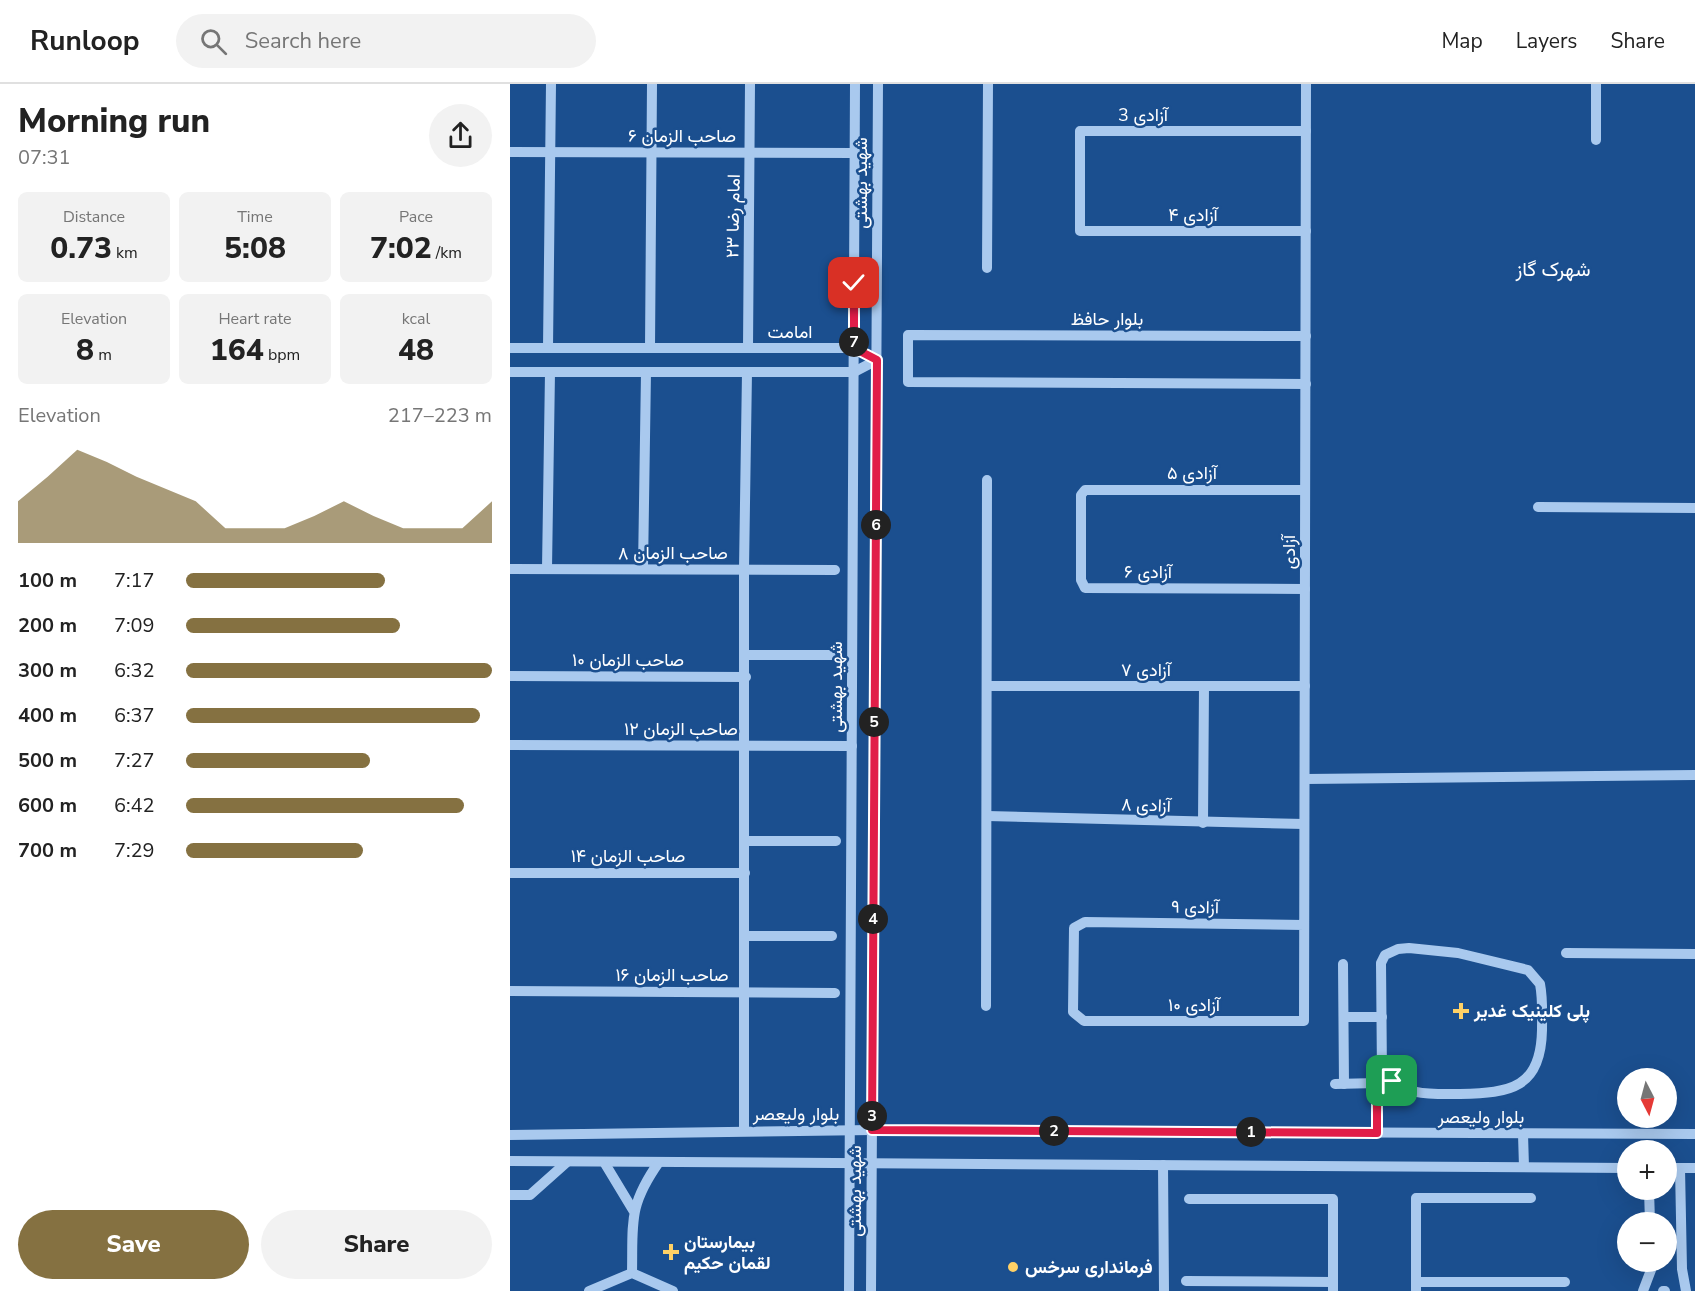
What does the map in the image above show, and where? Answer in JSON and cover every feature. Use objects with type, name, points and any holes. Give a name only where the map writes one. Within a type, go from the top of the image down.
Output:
[{"type":"street","points":[[548,348],[550,84]]},
{"type":"street","points":[[650,348],[652,84]]},
{"type":"street","name":"امام رضا ۲۳","points":[[748,348],[750,84]]},
{"type":"street","name":"شهید بهشتی","points":[[849,1291],[855,84]]},
{"type":"street","name":"شهید بهشتی","points":[[871,1291],[878,84]]},
{"type":"street","points":[[987,268],[988,84]]},
{"type":"street","name":"آزادی","points":[[1304,1021],[1306,84]]},
{"type":"street","points":[[1596,84],[1596,140]]},
{"type":"street","name":"آزادی 3","points":[[1080,231],[1080,131],[1306,131]]},
{"type":"street","name":"صاحب الزمان ۶","points":[[510,152],[855,153]]},
{"type":"street","name":"آزادی ۴","points":[[1080,231],[1306,231]]},
{"type":"street","name":"بلوار حافظ","points":[[1306,336],[908,335],[908,382],[1306,384]]},
{"type":"street","name":"امامت","points":[[510,348],[854,348],[877,360]]},
{"type":"street","points":[[510,372],[854,372],[877,360]]},
{"type":"street","points":[[547,569],[550,372]]},
{"type":"street","points":[[643,569],[646,372]]},
{"type":"street","points":[[744,1131],[746,655],[744,569],[747,372]]},
{"type":"street","points":[[986,1006],[987,480]]},
{"type":"street","name":"آزادی ۵","points":[[1081,495],[1085,490],[1305,489]]},
{"type":"street","name":"آزادی ۶","points":[[1081,495],[1081,579],[1085,588],[1305,589]]},
{"type":"street","points":[[1538,507],[1695,508]]},
{"type":"street","name":"صاحب الزمان ۸","points":[[510,569],[835,570]]},
{"type":"street","points":[[746,655],[835,655]]},
{"type":"street","name":"صاحب الزمان ۱۰","points":[[510,676],[746,677]]},
{"type":"street","name":"آزادی ۷","points":[[987,686],[1305,686]]},
{"type":"street","points":[[1203,823],[1204,686]]},
{"type":"street","name":"صاحب الزمان ۱۲","points":[[510,745],[852,746]]},
{"type":"street","points":[[1305,779],[1695,775]]},
{"type":"street","name":"آزادی ۸","points":[[987,816],[1305,824]]},
{"type":"street","points":[[745,840],[836,841]]},
{"type":"street","name":"صاحب الزمان ۱۴","points":[[510,873],[745,873]]},
{"type":"street","name":"آزادی ۹","points":[[1084,1022],[1073,1012],[1074,928],[1084,922],[1304,925]]},
{"type":"street","points":[[745,936],[832,936]]},
{"type":"street","points":[[1343,964],[1344,1017],[1340,1084],[1380,1079],[1404,1090],[1422,1094],[1488,1093],[1506,1090],[1522,1083],[1532,1073],[1541,1052],[1540,984],[1528,970],[1458,953],[1398,949],[1385,955],[1381,963],[1382,1017],[1380,1079],[1377,1133]]},
{"type":"street","points":[[1566,953],[1695,954]]},
{"type":"street","name":"صاحب الزمان ۱۶","points":[[510,991],[835,993]]},
{"type":"street","points":[[1344,1017],[1382,1017]]},
{"type":"street","name":"آزادی ۱۰","points":[[1084,1022],[1304,1021]]},
{"type":"street","name":"بلوار ولیعصر","points":[[510,1135],[850,1130],[1695,1134]]},
{"type":"street","points":[[1523,1134],[1524,1167]]},
{"type":"street","points":[[510,1161],[1617,1168]]},
{"type":"street","points":[[510,1195],[530,1195],[567,1162]]},
{"type":"street","points":[[604,1162],[633,1210]]},
{"type":"street","points":[[632,1273],[633,1210],[643,1185],[659,1162]]},
{"type":"street","points":[[1163,1165],[1164,1291]]},
{"type":"street","points":[[1686,1291],[1682,1269],[1680,1168],[1695,1168]]},
{"type":"street","points":[[1531,1198],[1416,1198],[1416,1286],[1565,1282]]},
{"type":"street","points":[[1186,1281],[1333,1286],[1333,1199],[1189,1199]]},
{"type":"street","points":[[1642,1291],[1650,1272]]},
{"type":"street","points":[[589,1291],[632,1273],[673,1291]]},
{"type":"place","name":"پلی کلینیک غدیر","points":[[1461,1011]]},
{"type":"place","name":"بیمارستان لقمان حکیم","points":[[671,1252]]},
{"type":"place","name":"فرمانداری سرخس","points":[[1013,1267]]},
{"type":"district","name":"شهرک گاز","points":[[1553,269]]},
{"type":"route","points":[[854,283],[854,348],[877,360],[872,1130],[1377,1133],[1377,1083],[1382,1074],[1392,1081]]}]
